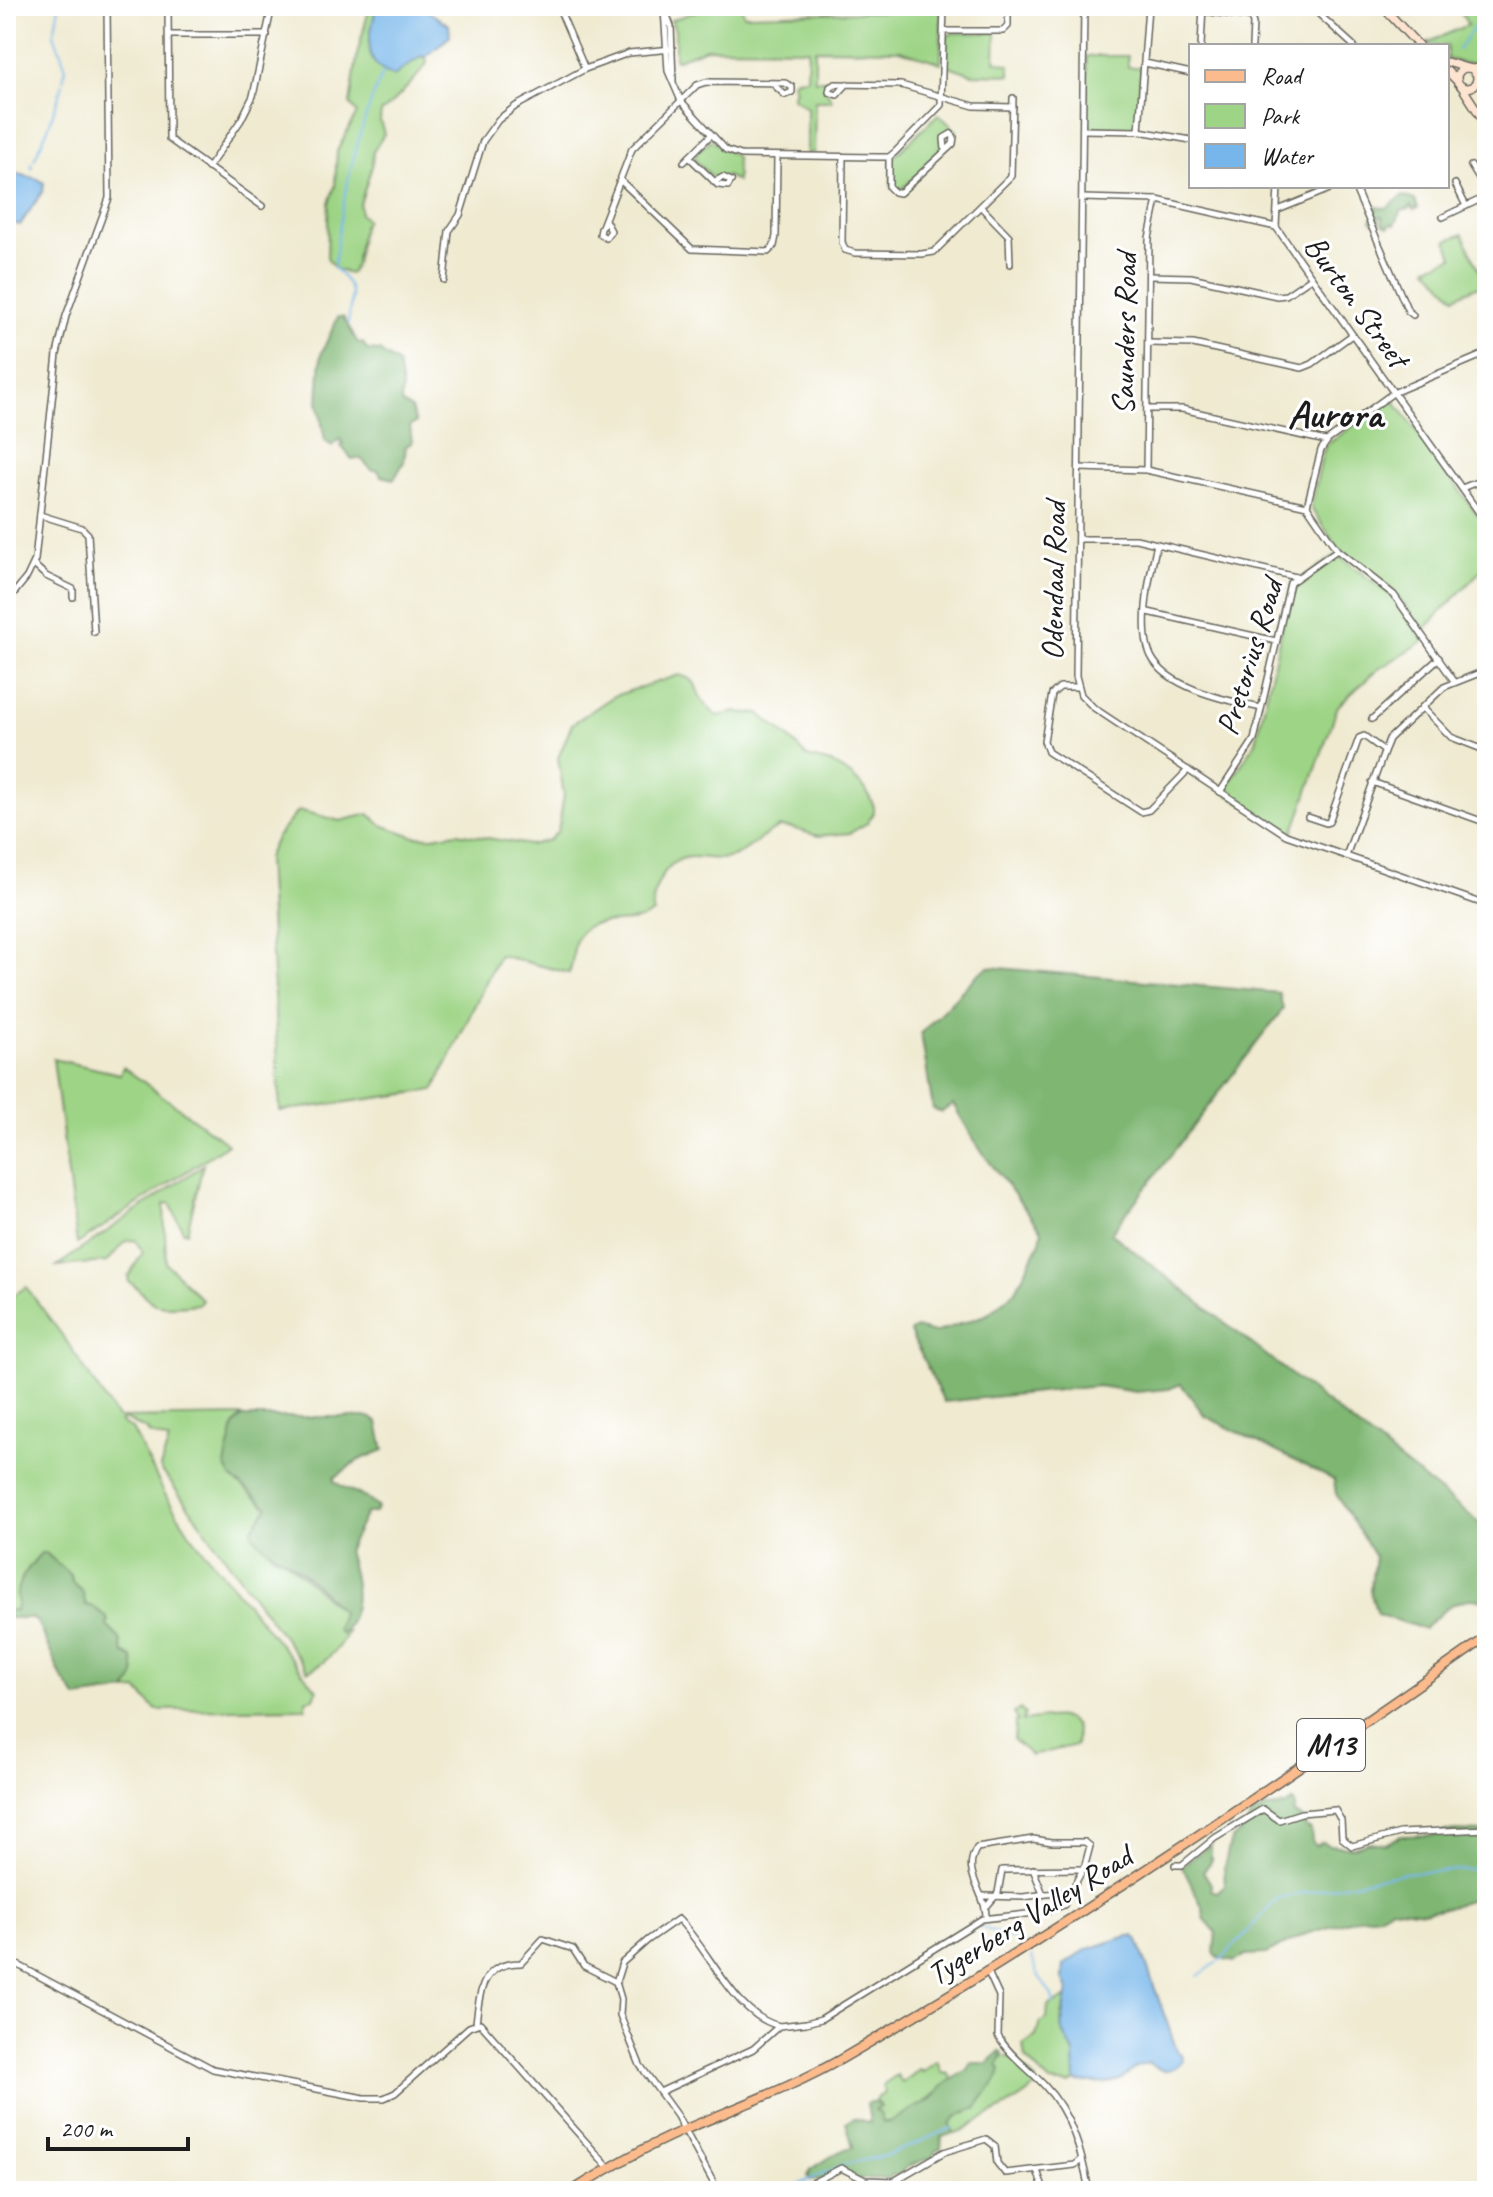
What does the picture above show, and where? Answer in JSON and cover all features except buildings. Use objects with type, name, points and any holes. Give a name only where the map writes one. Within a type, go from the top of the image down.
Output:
[{"type":"main road","points":[[1382,6],[1417,44]]},
{"type":"main road","points":[[1449,63],[1476,74],[1474,101],[1477,109]]},
{"type":"main road","points":[[1460,84],[1459,73],[1487,67]]},
{"type":"main road","points":[[1449,73],[1460,84],[1487,126]]},
{"type":"main road","points":[[1460,84],[1468,88],[1487,74]]},
{"type":"main road","name":"Tygerberg Valley Road","points":[[572,2191],[609,2168],[684,2130],[816,2072],[987,1971],[1186,1845],[1487,1637]]},
{"type":"street","points":[[6,603],[34,564],[58,346],[109,198],[107,6]]},
{"type":"street","points":[[168,6],[168,135],[176,145],[262,206]]},
{"type":"street","points":[[208,168],[249,106],[257,83],[272,6]]},
{"type":"street","points":[[558,6],[585,69]]},
{"type":"street","points":[[664,8],[668,71],[681,101],[726,150],[736,154],[777,156],[889,157],[941,105],[944,6]]},
{"type":"street","points":[[944,31],[1002,31],[1008,26],[1008,6]]},
{"type":"street","name":"Odendaal Road","points":[[1084,6],[1077,687],[1094,708],[1286,835],[1487,905]]},
{"type":"street","points":[[1139,131],[1148,6]]},
{"type":"street","points":[[1310,6],[1352,44]]},
{"type":"street","points":[[1201,44],[1203,8],[1250,17],[1253,23],[1252,44]]},
{"type":"street","points":[[169,35],[267,35]]},
{"type":"street","points":[[444,280],[449,231],[460,215],[483,141],[498,120],[516,106],[585,69],[629,53],[669,49]]},
{"type":"street","points":[[1145,63],[1189,73]]},
{"type":"street","points":[[605,220],[633,147],[700,83],[773,84]]},
{"type":"street","points":[[847,84],[901,85],[982,107],[1013,107]]},
{"type":"street","points":[[843,157],[843,248],[849,252],[930,253],[1006,183],[1012,173],[1013,98]]},
{"type":"street","points":[[1083,130],[1139,131],[1189,140]]},
{"type":"street","points":[[711,135],[687,159],[714,182]]},
{"type":"street","points":[[889,157],[889,187],[900,193],[945,151]]},
{"type":"street","points":[[620,180],[689,248],[699,251],[764,252],[776,243],[777,156]]},
{"type":"street","points":[[1471,166],[1487,192]]},
{"type":"street","points":[[1455,184],[1466,206]]},
{"type":"street","points":[[1276,227],[1278,188]]},
{"type":"street","points":[[1278,210],[1332,188]]},
{"type":"street","points":[[1355,188],[1408,311],[1413,315]]},
{"type":"street","name":"Burton Street","points":[[1082,198],[1157,200],[1276,227],[1487,524]]},
{"type":"street","name":"Saunders Road","points":[[1146,470],[1150,229],[1157,200]]},
{"type":"street","points":[[1443,217],[1487,200]]},
{"type":"street","points":[[981,207],[1009,236],[1010,264]]},
{"type":"street","points":[[1149,276],[1191,277],[1277,296],[1286,295],[1311,278]]},
{"type":"street","points":[[1148,343],[1193,344],[1302,368],[1352,335]]},
{"type":"street","points":[[1307,506],[1321,450],[1326,442],[1393,393],[1487,353]]},
{"type":"street","points":[[1147,409],[1182,409],[1326,442]]},
{"type":"street","points":[[1079,468],[1146,470],[1307,506],[1337,550],[1392,592],[1454,681]]},
{"type":"street","points":[[1462,488],[1487,478]]},
{"type":"street","points":[[40,515],[82,528],[88,534],[94,632]]},
{"type":"street","points":[[1078,539],[1129,539],[1296,577]]},
{"type":"street","points":[[1157,544],[1148,590],[1148,645],[1152,659],[1201,694],[1261,708]]},
{"type":"street","name":"Pretorius Road","points":[[1220,792],[1254,740],[1289,587],[1296,577],[1337,550]]},
{"type":"street","points":[[34,564],[44,575],[73,590],[73,597]]},
{"type":"street","points":[[1148,612],[1276,641]]},
{"type":"street","points":[[1372,719],[1439,658]]},
{"type":"street","points":[[1346,856],[1383,750],[1392,735],[1444,687],[1487,670]]},
{"type":"street","points":[[1077,687],[1060,687],[1052,694],[1044,744],[1048,752],[1141,812],[1149,810],[1188,770]]},
{"type":"street","points":[[1422,707],[1453,739],[1487,751]]},
{"type":"street","points":[[1308,817],[1329,822],[1360,736],[1383,750]]},
{"type":"street","points":[[1372,782],[1487,823]]},
{"type":"street","points":[[6,1378],[10,1386],[6,1396]]},
{"type":"street","points":[[1175,1865],[1182,1865],[1215,1838],[1263,1809],[1279,1820],[1301,1813],[1335,1810],[1341,1820],[1342,1838],[1352,1846],[1400,1833],[1487,1829]]},
{"type":"street","points":[[986,1917],[987,1907],[972,1872],[973,1854],[980,1847],[1033,1839],[1085,1842],[1090,1848],[1064,1905],[1070,1920]]},
{"type":"street","points":[[1033,1868],[1043,1894]]},
{"type":"street","points":[[987,1907],[995,1898],[1001,1871],[1083,1869]]},
{"type":"street","points":[[982,1896],[995,1898],[1071,1891]]},
{"type":"street","points":[[718,2191],[684,2130],[640,2065],[620,2015],[621,1999],[616,1982],[624,1960],[656,1933],[678,1919],[744,2005],[762,2021],[779,2026],[821,2019],[986,1917],[1030,1914],[1064,1905]]},
{"type":"street","points":[[6,1962],[20,1966],[213,2069],[368,2098],[384,2098],[395,2093],[476,2023],[481,1991],[490,1974],[504,1963],[524,1961],[543,1939],[573,1949],[582,1965],[616,1982]]},
{"type":"street","points":[[987,1971],[999,1996],[998,2036],[1044,2085],[1071,2126],[1089,2191]]},
{"type":"street","points":[[762,2021],[765,2037]]},
{"type":"street","points":[[476,2023],[485,2026],[609,2168]]},
{"type":"street","points":[[660,2092],[753,2049],[779,2026]]},
{"type":"street","points":[[797,2191],[841,2168],[860,2179],[894,2181],[944,2152],[986,2139],[995,2146],[997,2163],[1003,2171],[1014,2173],[1075,2165],[1080,2161]]},
{"type":"street","points":[[1037,2170],[1044,2191]]},
{"type":"green space","points":[[370,6],[376,6],[421,56],[426,57],[427,63],[381,112],[384,134],[373,152],[372,166],[360,204],[360,214],[366,220],[350,274],[335,269],[327,258],[329,203],[335,186],[337,151],[357,113],[350,104],[358,51]]},
{"type":"green space","points":[[712,6],[741,6],[744,15],[941,10],[941,63],[900,50],[815,49],[815,80],[830,80],[827,91],[832,101],[815,101],[814,153],[807,154],[807,108],[792,97],[795,89],[792,82],[807,78],[808,49],[706,48],[675,60],[675,30],[671,20]]},
{"type":"green space","points":[[1457,6],[1487,6],[1487,64],[1449,60],[1449,44],[1424,44],[1468,25]]},
{"type":"green space","points":[[952,33],[996,33],[995,61],[1010,65],[1010,75],[972,74],[946,65],[946,38]]},
{"type":"green space","points":[[1087,56],[1128,56],[1128,67],[1141,67],[1137,123],[1134,127],[1092,128],[1086,123]]},
{"type":"green space","points":[[938,114],[957,131],[944,135],[942,151],[900,191],[891,186],[891,160]]},
{"type":"green space","points":[[711,140],[736,157],[737,181],[727,176],[713,178],[695,160],[696,153]]},
{"type":"green space","points":[[1403,196],[1415,200],[1418,208],[1414,210],[1411,206],[1401,211],[1395,225],[1391,223],[1389,227],[1384,225],[1382,216],[1378,217],[1380,222],[1371,220],[1376,212],[1375,207],[1386,208]]},
{"type":"green space","points":[[1463,234],[1485,283],[1455,297],[1427,267],[1453,257],[1447,240]]},
{"type":"green space","points":[[338,317],[343,317],[358,343],[363,343],[367,350],[379,351],[398,364],[401,403],[411,409],[416,423],[410,426],[412,443],[406,446],[404,462],[394,479],[381,476],[378,470],[372,470],[361,459],[352,459],[341,446],[343,443],[340,439],[332,446],[325,441],[318,402],[321,354]]},
{"type":"green space","points":[[1394,400],[1487,528],[1487,564],[1424,630],[1393,590],[1338,548],[1311,508],[1323,452],[1328,444],[1388,401]]},
{"type":"green space","points":[[1337,555],[1390,594],[1424,641],[1377,670],[1338,706],[1293,834],[1229,795],[1226,788],[1256,742],[1292,584]]},
{"type":"green space","points":[[679,675],[694,682],[703,702],[717,716],[736,712],[760,714],[807,757],[831,763],[852,776],[866,790],[874,807],[874,813],[867,823],[850,833],[818,836],[780,827],[732,857],[683,858],[668,869],[657,885],[653,913],[632,921],[601,923],[584,929],[576,940],[569,973],[499,955],[434,1090],[280,1111],[267,858],[276,838],[297,812],[340,821],[369,814],[382,825],[413,836],[457,833],[530,845],[549,840],[558,831],[564,795],[558,758],[572,724],[614,696]]},
{"type":"green space","points":[[988,967],[1279,993],[1283,1009],[1111,1233],[1487,1529],[1487,1602],[1477,1599],[1460,1601],[1424,1629],[1377,1614],[1370,1591],[1375,1557],[1336,1494],[1334,1480],[1205,1416],[1181,1384],[1168,1389],[1136,1392],[1098,1386],[944,1402],[910,1332],[916,1328],[934,1333],[988,1314],[1016,1290],[1040,1242],[1042,1231],[979,1148],[953,1104],[942,1112],[933,1109],[921,1033]]},
{"type":"green space","points":[[53,1059],[120,1074],[123,1067],[228,1144],[77,1244]]},
{"type":"green space","points":[[203,1165],[187,1232],[183,1231],[170,1203],[164,1204],[166,1263],[202,1300],[199,1304],[157,1305],[129,1282],[128,1277],[143,1252],[135,1240],[126,1241],[107,1262],[57,1266]]},
{"type":"green space","points":[[26,1287],[117,1418],[242,1416],[234,1426],[231,1477],[268,1508],[252,1529],[274,1556],[284,1559],[342,1612],[341,1634],[344,1630],[348,1631],[331,1655],[308,1671],[160,1468],[169,1441],[149,1434],[147,1430],[124,1419],[120,1422],[132,1429],[167,1498],[191,1535],[317,1690],[314,1698],[306,1700],[306,1708],[157,1710],[138,1690],[126,1691],[135,1673],[131,1657],[122,1653],[120,1639],[107,1626],[108,1620],[86,1605],[72,1578],[48,1555],[21,1582],[16,1611],[6,1610],[6,1300]]},
{"type":"green space","points":[[242,1417],[370,1417],[378,1423],[384,1450],[359,1460],[334,1478],[334,1481],[368,1499],[378,1508],[374,1513],[366,1513],[347,1551],[356,1594],[352,1615],[341,1634],[337,1629],[342,1612],[337,1606],[298,1569],[253,1536],[252,1529],[268,1507],[231,1477],[225,1465],[234,1426]]},
{"type":"green space","points":[[41,1553],[46,1553],[71,1576],[72,1582],[82,1591],[86,1605],[94,1607],[107,1618],[107,1626],[120,1639],[123,1653],[133,1659],[135,1676],[126,1691],[77,1698],[62,1678],[37,1622],[32,1618],[6,1618],[6,1610],[15,1611],[18,1587]]},
{"type":"green space","points":[[1020,1709],[1025,1714],[1023,1721],[1052,1717],[1068,1720],[1077,1733],[1076,1745],[1031,1756],[1014,1740],[1015,1722],[1018,1721],[1014,1713]]},
{"type":"green space","points":[[1293,1801],[1293,1813],[1303,1819],[1305,1827],[1311,1830],[1316,1846],[1322,1842],[1353,1847],[1370,1842],[1385,1844],[1401,1836],[1436,1835],[1441,1831],[1487,1832],[1487,1895],[1425,1912],[1391,1908],[1379,1915],[1303,1935],[1266,1954],[1245,1955],[1233,1962],[1216,1956],[1216,1932],[1204,1918],[1203,1908],[1182,1866],[1211,1844],[1211,1862],[1203,1871],[1211,1890],[1217,1892],[1225,1885],[1224,1866],[1231,1840],[1243,1830],[1251,1816]]},
{"type":"green space","points":[[1068,1997],[1061,2022],[1076,2064],[1075,2081],[1069,2085],[1050,2083],[1025,2058],[1023,2045],[1036,2036],[1040,2023],[1047,2019],[1048,2006]]},
{"type":"green space","points":[[1000,2051],[1003,2054],[998,2064],[1001,2070],[997,2080],[977,2108],[952,2121],[950,2124],[954,2133],[942,2137],[941,2149],[935,2151],[933,2157],[889,2178],[857,2179],[840,2172],[825,2180],[811,2180],[808,2176],[811,2169],[853,2147],[846,2122],[854,2118],[870,2123],[867,2103],[876,2101],[881,2107],[875,2110],[887,2123],[932,2099],[941,2087],[968,2069],[971,2063],[988,2063]]},
{"type":"green space","points":[[1002,2057],[1017,2061],[1036,2081],[1036,2086],[1007,2106],[954,2133],[949,2124],[958,2116],[977,2108]]},
{"type":"green space","points":[[937,2061],[942,2073],[949,2074],[952,2079],[910,2113],[883,2122],[875,2109],[880,2105],[875,2100],[885,2092],[882,2086],[897,2076],[902,2083]]},
{"type":"water","points":[[376,6],[420,6],[449,25],[450,36],[426,57],[421,56],[394,76],[383,71],[371,56],[370,38]]},
{"type":"water","points":[[6,171],[44,183],[43,191],[20,225],[6,221]]},
{"type":"water","points":[[1134,1936],[1138,1941],[1177,2051],[1183,2060],[1167,2070],[1149,2063],[1141,2065],[1114,2082],[1075,2081],[1074,2053],[1061,2028],[1068,1990],[1063,1978],[1064,1965],[1086,1950]]},
{"type":"waterway","points":[[59,6],[54,34],[66,68],[63,80]]},
{"type":"waterway","points":[[1458,50],[1486,10]]},
{"type":"waterway","points":[[348,323],[351,292],[334,268],[337,243],[357,143],[383,72]]},
{"type":"waterway","points":[[34,160],[63,84]]},
{"type":"waterway","points":[[32,164],[32,169]]},
{"type":"waterway","points":[[1198,1976],[1222,1959],[1278,1898],[1403,1873],[1487,1869]]},
{"type":"waterway","points":[[976,1925],[1023,1943]]},
{"type":"waterway","points":[[1032,1957],[1036,1972],[1054,2004]]},
{"type":"waterway","points":[[784,2191],[844,2164],[889,2155],[952,2128]]},
{"type":"district","name":"Aurora","points":[[1335,413]]}]
